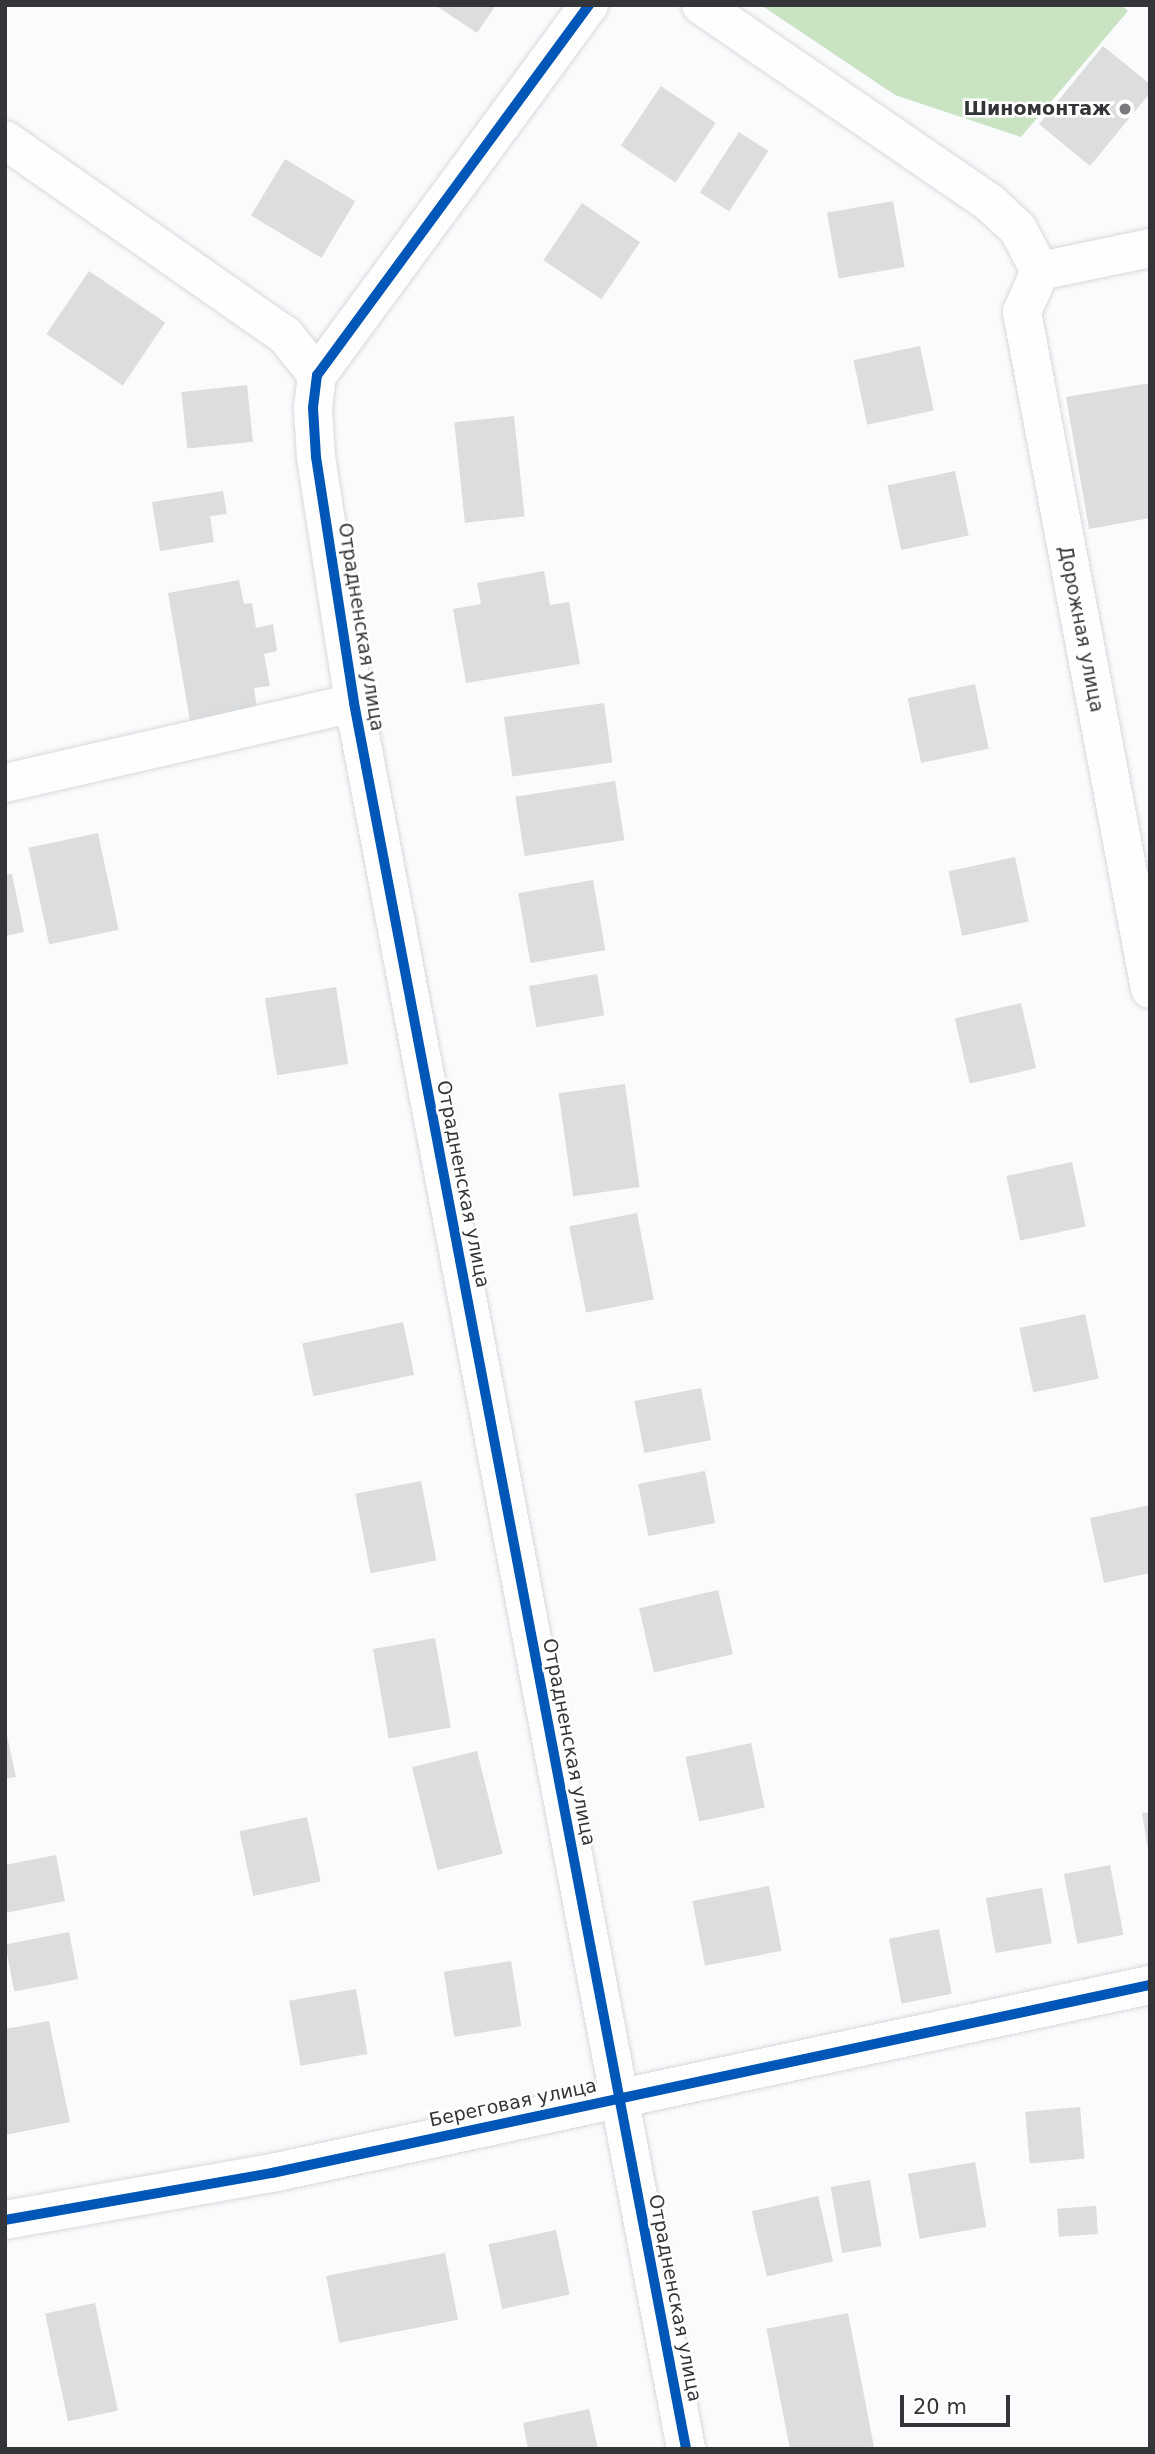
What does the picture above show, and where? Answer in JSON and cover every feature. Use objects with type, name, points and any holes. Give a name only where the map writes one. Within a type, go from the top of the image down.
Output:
[{"type":"street","points":[[5,140],[274,326],[317,375],[589,5]]},
{"type":"street","points":[[701,5],[990,203],[1018,229],[1040,271],[1150,248]]},
{"type":"street","name":"Дорожная улица","points":[[1040,271],[1022,312],[1150,989]]},
{"type":"street","name":"Отрадненская улица","points":[[317,375],[316,457],[354,703],[686,2449]]},
{"type":"street","points":[[5,783],[354,703]]},
{"type":"street","name":"Береговая улица","points":[[5,2220],[272,2173],[1150,1985]]},
{"type":"green space","points":[[761,5],[1121,5],[1128,11],[1021,137],[895,95]]},
{"type":"building","points":[[435,5],[496,5],[477,33]]},
{"type":"building","points":[[1103,46],[1150,84],[1150,93],[1090,166],[1039,124]]},
{"type":"building","points":[[661,86],[716,123],[675,183],[621,146]]},
{"type":"building","points":[[739,132],[768,151],[729,211],[700,192]]},
{"type":"building","points":[[285,159],[355,201],[321,258],[251,216]]},
{"type":"building","points":[[893,201],[905,267],[839,279],[827,213]]},
{"type":"building","points":[[582,203],[640,242],[601,299],[543,260]]},
{"type":"building","points":[[89,271],[165,322],[123,385],[47,334]]},
{"type":"building","points":[[920,346],[934,411],[867,425],[853,360]]},
{"type":"building","points":[[1150,383],[1150,518],[1089,529],[1066,397]]},
{"type":"building","points":[[247,385],[253,442],[187,449],[181,392]]},
{"type":"building","points":[[514,416],[525,516],[465,523],[454,422]]},
{"type":"building","points":[[955,471],[969,536],[901,550],[888,485]]},
{"type":"building","points":[[223,491],[227,514],[210,516],[214,542],[160,551],[152,502]]},
{"type":"building","points":[[544,571],[550,605],[569,602],[580,664],[466,683],[453,609],[481,604],[477,583]]},
{"type":"building","points":[[239,580],[244,604],[252,603],[256,628],[273,624],[277,651],[264,654],[270,686],[254,688],[257,709],[190,721],[168,593]]},
{"type":"building","points":[[975,684],[989,749],[921,763],[908,698]]},
{"type":"building","points":[[604,703],[612,762],[512,776],[504,717]]},
{"type":"building","points":[[615,781],[624,840],[525,856],[515,797]]},
{"type":"building","points":[[98,833],[119,930],[49,945],[29,848]]},
{"type":"building","points":[[1015,857],[1029,922],[962,936],[948,871]]},
{"type":"building","points":[[12,874],[24,932],[5,936],[5,875]]},
{"type":"building","points":[[593,880],[605,950],[530,963],[518,893]]},
{"type":"building","points":[[597,974],[604,1015],[536,1027],[529,986]]},
{"type":"building","points":[[336,987],[348,1064],[277,1075],[265,998]]},
{"type":"building","points":[[1021,1003],[1036,1068],[970,1084],[955,1018]]},
{"type":"building","points":[[625,1084],[639,1187],[573,1196],[559,1093]]},
{"type":"building","points":[[1072,1162],[1086,1227],[1020,1240],[1006,1176]]},
{"type":"building","points":[[637,1213],[654,1299],[586,1313],[569,1226]]},
{"type":"building","points":[[1085,1314],[1099,1379],[1033,1392],[1019,1328]]},
{"type":"building","points":[[403,1322],[414,1375],[313,1396],[302,1343]]},
{"type":"building","points":[[701,1388],[711,1440],[644,1453],[634,1401]]},
{"type":"building","points":[[705,1471],[715,1523],[648,1536],[638,1484]]},
{"type":"building","points":[[421,1481],[436,1561],[371,1573],[355,1494]]},
{"type":"building","points":[[1150,1505],[1150,1573],[1104,1583],[1090,1518]]},
{"type":"building","points":[[718,1590],[733,1654],[654,1673],[639,1608]]},
{"type":"building","points":[[435,1638],[451,1728],[389,1739],[373,1649]]},
{"type":"building","points":[[5,1732],[16,1777],[5,1779]]},
{"type":"building","points":[[751,1743],[765,1808],[699,1821],[685,1757]]},
{"type":"building","points":[[477,1751],[503,1854],[438,1870],[412,1767]]},
{"type":"building","points":[[1150,1812],[1150,1850],[1148,1850],[1142,1813]]},
{"type":"building","points":[[307,1817],[321,1882],[253,1896],[240,1831]]},
{"type":"building","points":[[56,1855],[65,1901],[5,1913],[5,1865]]},
{"type":"building","points":[[1110,1865],[1124,1935],[1077,1944],[1064,1874]]},
{"type":"building","points":[[769,1886],[782,1951],[705,1966],[692,1901]]},
{"type":"building","points":[[1042,1888],[1052,1943],[996,1953],[986,1898]]},
{"type":"building","points":[[939,1929],[952,1994],[902,2004],[889,1939]]},
{"type":"building","points":[[69,1932],[78,1979],[14,1992],[5,1944]]},
{"type":"building","points":[[511,1961],[521,2026],[454,2037],[444,1972]]},
{"type":"building","points":[[356,1989],[367,2054],[300,2066],[289,2001]]},
{"type":"building","points":[[49,2021],[70,2122],[5,2135],[5,2029]]},
{"type":"building","points":[[1080,2107],[1085,2159],[1030,2164],[1025,2112]]},
{"type":"building","points":[[975,2162],[986,2227],[919,2239],[908,2174]]},
{"type":"building","points":[[870,2180],[882,2246],[842,2253],[831,2187]]},
{"type":"building","points":[[818,2196],[833,2261],[767,2277],[752,2211]]},
{"type":"building","points":[[1096,2206],[1098,2234],[1059,2237],[1057,2209]]},
{"type":"building","points":[[556,2230],[570,2295],[502,2309],[489,2244]]},
{"type":"building","points":[[445,2253],[458,2320],[339,2343],[326,2276]]},
{"type":"building","points":[[95,2303],[118,2411],[68,2421],[45,2314]]},
{"type":"building","points":[[848,2313],[874,2447],[861,2449],[790,2449],[767,2329]]},
{"type":"building","points":[[589,2409],[598,2449],[528,2449],[523,2423]]},
{"type":"cycle path","points":[[589,5],[317,375],[313,408],[316,457],[354,703],[686,2449]]},
{"type":"cycle path","points":[[5,2220],[272,2173],[1150,1985]]},
{"type":"place","name":"Шиномонтаж","points":[[1125,109]]}]
